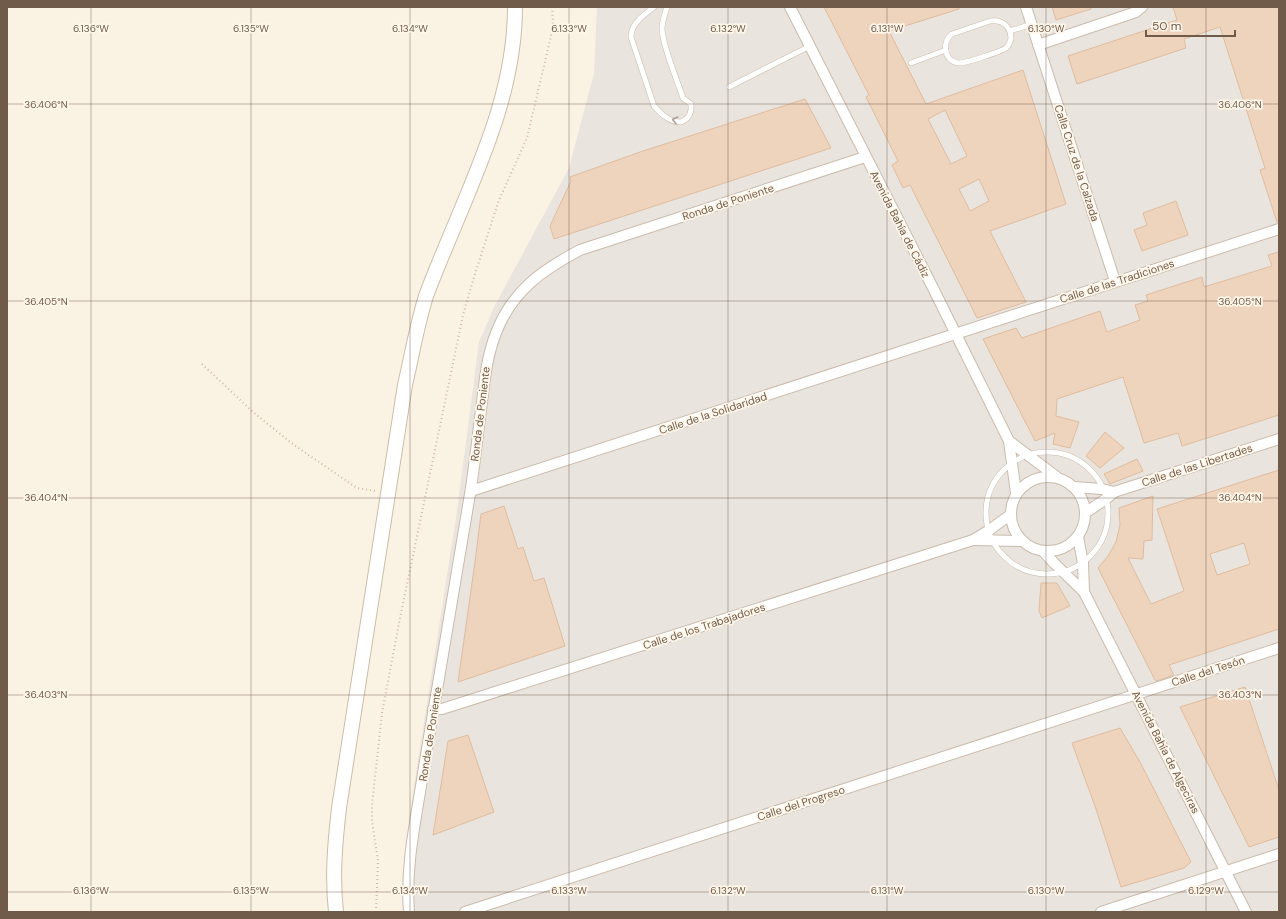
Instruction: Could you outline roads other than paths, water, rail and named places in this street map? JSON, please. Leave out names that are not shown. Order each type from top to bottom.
[{"type":"main road","points":[[336,912],[334,891],[335,839],[406,385],[418,326],[427,295],[483,157],[501,105],[513,49],[515,7]]},
{"type":"street","name":"Avenida Bahía de Cádiz","points":[[790,7],[1009,441],[1016,494]]},
{"type":"street","name":"Calle Cruz de la Calzada","points":[[1026,7],[1115,281]]},
{"type":"street","points":[[1038,45],[1136,12],[1142,7]]},
{"type":"street","name":"Ronda de Poniente","points":[[409,912],[408,895],[411,857],[434,709],[471,492],[486,361],[497,331],[513,302],[534,278],[559,261],[580,250],[865,157]]},
{"type":"street","name":"Calle de las Tradiciones","points":[[955,334],[1279,229]]},
{"type":"street","name":"Calle de la Solidaridad","points":[[471,492],[955,334]]},
{"type":"street","name":"Calle de las Libertades","points":[[1085,513],[1114,492],[1279,439]]},
{"type":"street","name":"Avenida Bahía de Cádiz","points":[[1009,441],[1057,477]]},
{"type":"street","points":[[1047,476],[1057,477],[1074,487],[1081,497],[1085,513],[1083,528],[1078,537],[1067,546],[1056,550],[1043,551],[1032,548],[1022,541],[1015,532],[1010,514],[1011,503],[1023,485],[1034,479],[1047,476]]},
{"type":"street","points":[[1074,487],[1102,489],[1114,492]]},
{"type":"street","points":[[990,535],[1010,514]]},
{"type":"street","name":"Calle de los Trabajadores","points":[[434,709],[442,709],[990,535],[1022,541]]},
{"type":"street","name":"Avenida Bahía de Algeciras","points":[[1078,537],[1083,563],[1084,592]]},
{"type":"street","name":"Avenida Bahía de Algeciras","points":[[1043,551],[1084,592],[1137,694],[1246,912]]},
{"type":"street","name":"Calle del Tesón","points":[[1137,694],[1279,648]]},
{"type":"street","name":"Calle del Progreso","points":[[465,912],[1137,694]]},
{"type":"street","points":[[1101,912],[1279,854]]},
{"type":"lane","points":[[654,7],[635,22],[631,32],[631,37],[654,106],[661,114],[670,120],[681,122],[687,119],[691,112],[691,104],[683,98],[663,39],[662,27],[667,7]]},
{"type":"lane","points":[[996,20],[1006,24],[1010,31],[1011,39],[1005,49],[964,63],[953,61],[949,58],[946,50],[946,42],[948,37],[952,34],[990,21],[996,20]]},
{"type":"lane","points":[[1010,31],[1032,24]]},
{"type":"lane","points":[[729,87],[810,46]]},
{"type":"lane","points":[[912,63],[946,50]]},
{"type":"lane","points":[[1052,453],[1069,457],[1081,463],[1092,472],[1106,499],[1108,518],[1104,535],[1095,550],[1083,563],[1063,572],[1044,574],[1022,569],[1002,555],[990,535],[986,513],[988,495],[996,479],[1011,464],[1027,456],[1052,453]]}]
